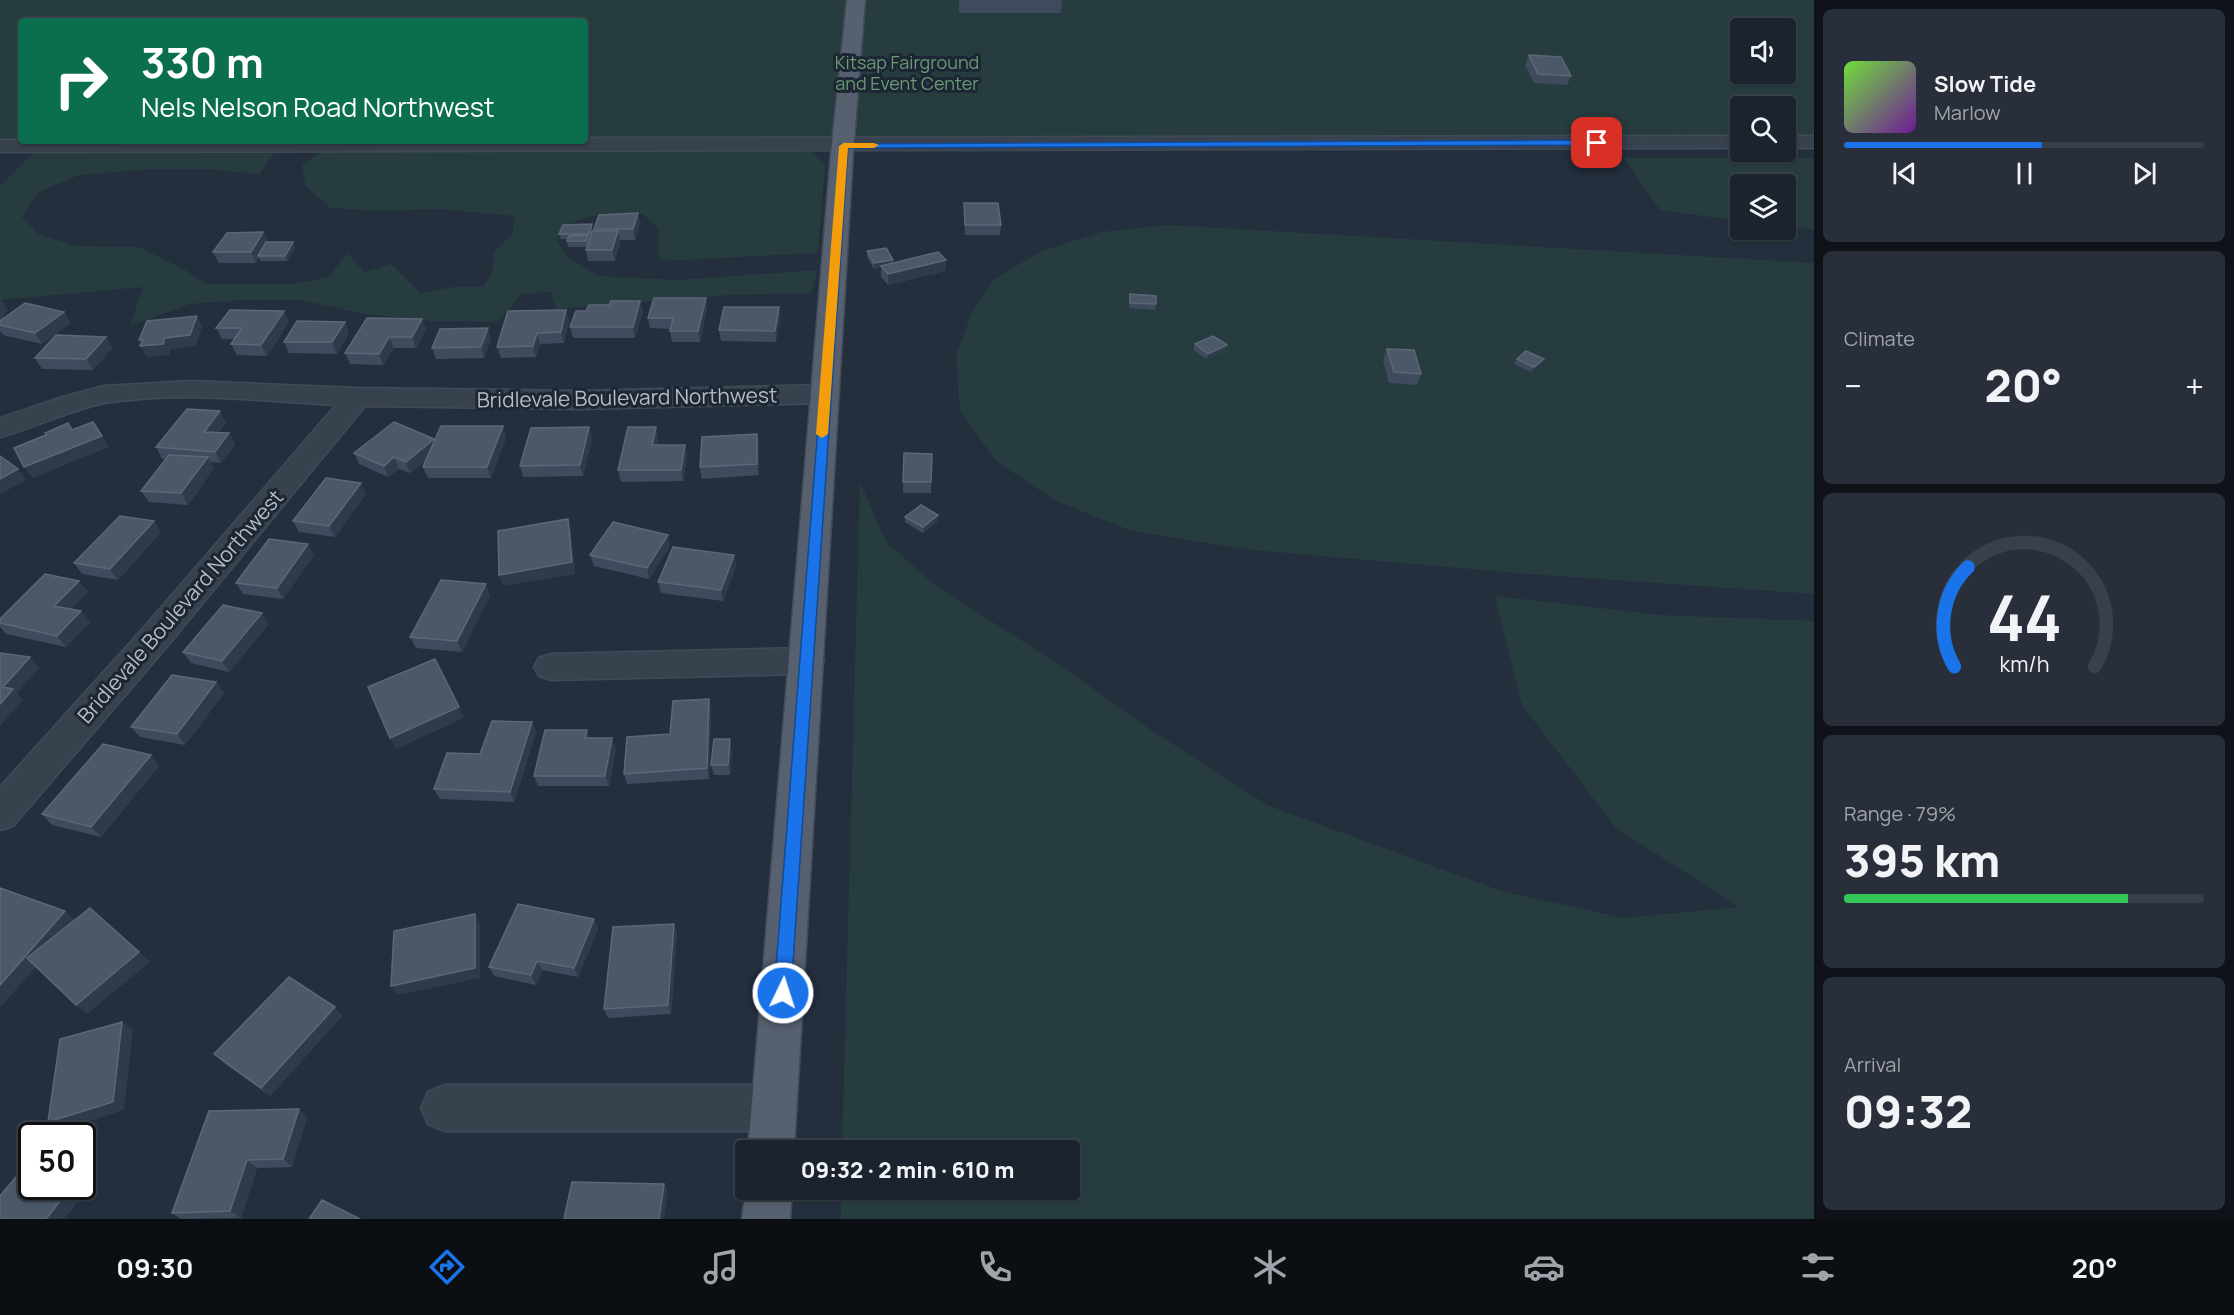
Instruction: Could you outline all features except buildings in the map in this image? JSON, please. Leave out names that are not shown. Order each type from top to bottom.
[{"type":"main road","points":[[772,1129],[843,146],[856,0]]},
{"type":"main road","points":[[766,1219],[767,1200]]},
{"type":"street","points":[[0,146],[843,146],[1730,142]]},
{"type":"street","points":[[1796,142],[1814,142]]},
{"type":"street","name":"Bridlevale Boulevard Northwest","points":[[0,428],[73,403],[104,395],[140,391],[191,389],[357,397],[580,400],[825,394]]},
{"type":"street","name":"Bridlevale Boulevard Northwest","points":[[0,814],[158,634],[357,397]]},
{"type":"street","points":[[551,667],[807,661]]},
{"type":"street","points":[[444,1108],[772,1129]]},
{"type":"green space","name":"Kitsap Fairground and Event Center","points":[[0,0],[1814,0],[1814,142],[1796,142],[1796,96],[1730,96],[1730,142],[0,146]]},
{"type":"green space","points":[[34,152],[275,152],[259,174],[206,169],[154,169],[79,175],[37,193],[22,217],[38,234],[77,246],[139,247],[187,271],[206,284],[295,284],[329,277],[347,253],[364,272],[391,264],[420,293],[454,287],[483,287],[492,275],[494,251],[513,233],[514,216],[440,209],[380,211],[330,208],[306,186],[302,165],[320,152],[812,152],[825,165],[818,253],[662,261],[657,252],[659,229],[643,214],[600,215],[580,220],[561,230],[558,242],[568,257],[598,276],[678,280],[817,270],[812,293],[729,295],[556,309],[551,292],[522,294],[497,322],[430,321],[358,313],[302,300],[242,300],[190,304],[130,326],[143,287],[0,300],[0,186]]},
{"type":"green space","points":[[1624,158],[1730,158],[1730,162],[1796,162],[1796,158],[1814,158],[1814,230],[1796,228],[1796,174],[1730,174],[1730,220],[1660,210]]},
{"type":"green space","points":[[1168,225],[1814,263],[1814,594],[1528,574],[1252,550],[1132,531],[1056,501],[996,461],[960,411],[956,356],[972,312],[993,280],[1041,251],[1102,232]]},
{"type":"green space","points":[[860,482],[886,542],[935,585],[1061,666],[1154,732],[1269,806],[1501,891],[1624,918],[1739,907],[1616,828],[1522,705],[1495,596],[1659,615],[1814,621],[1814,1219],[841,1219],[841,1200],[1080,1200],[1080,1140],[842,1140]]},
{"type":"slow traffic","points":[[822,434],[843,146],[874,145]]},
{"type":"route","points":[[783,993],[843,146],[1597,143]]}]
